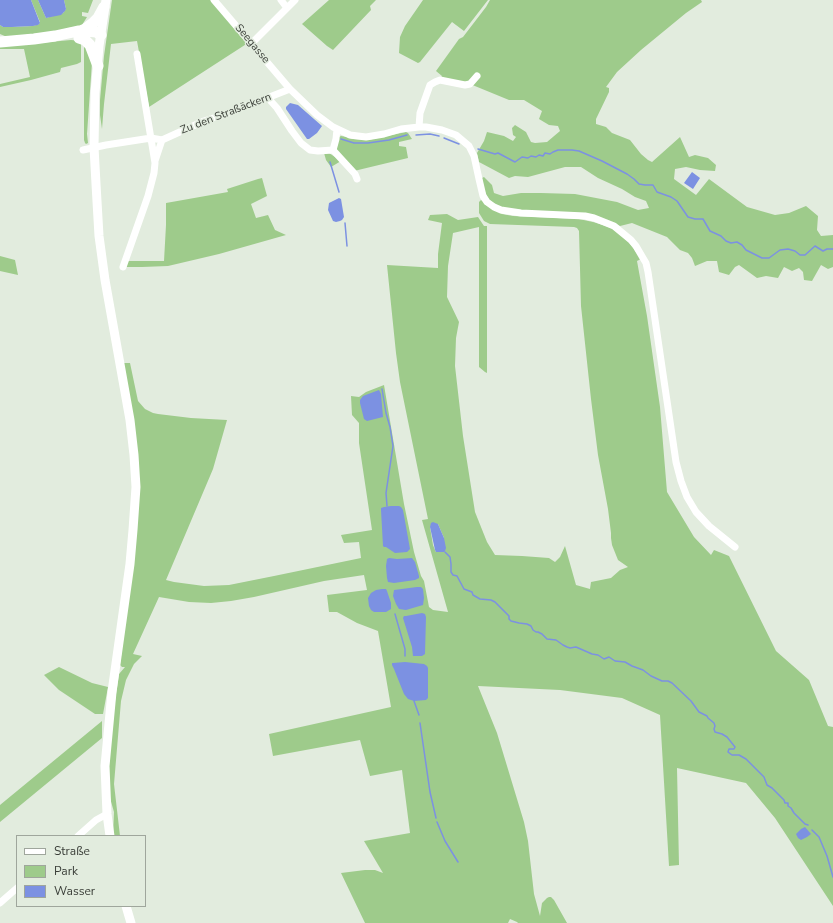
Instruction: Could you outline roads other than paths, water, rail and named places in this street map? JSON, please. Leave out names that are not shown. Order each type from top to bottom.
[{"type":"highway","points":[[78,35],[98,18],[105,4]]},
{"type":"highway","points":[[0,42],[78,35],[92,31],[101,35]]},
{"type":"highway","points":[[78,35],[90,45],[98,66]]},
{"type":"highway","points":[[0,36],[15,41]]},
{"type":"main road","points":[[105,4],[95,107],[94,147],[97,206],[109,306],[130,420],[136,487],[130,564],[112,692],[105,766],[107,814],[110,835]]},
{"type":"main road","points":[[126,907],[131,923]]},
{"type":"street","name":"Seegasse","points":[[214,0],[290,89],[317,115],[337,129],[350,135],[366,137],[401,129],[426,127],[442,130],[456,135],[470,146],[474,156],[481,190],[487,202],[501,210],[509,212],[585,216],[594,218],[614,226],[631,240],[646,263],[648,272],[676,462],[681,481],[687,497],[696,512],[709,526],[735,546]]},
{"type":"street","points":[[281,0],[287,8]]},
{"type":"street","points":[[251,44],[295,0]]},
{"type":"street","points":[[137,54],[155,163]]},
{"type":"street","points":[[419,128],[420,113],[430,85],[440,80],[465,85],[470,84],[477,76]]},
{"type":"street","name":"Zu den Straßäckern","points":[[162,140],[204,121],[290,89]]},
{"type":"street","points":[[268,98],[306,148],[314,151],[333,150]]},
{"type":"street","points":[[333,150],[337,129]]},
{"type":"street","points":[[83,150],[151,138],[162,140],[155,163],[148,196],[123,267]]},
{"type":"street","points":[[333,150],[355,174],[357,179]]},
{"type":"street","points":[[79,835],[96,820],[107,814]]},
{"type":"street","points":[[0,903],[16,889]]},
{"type":"water","points":[[0,0],[31,0],[40,23],[33,26],[3,27],[0,25]]},
{"type":"water","points":[[38,0],[64,0],[66,9],[61,15],[46,18]]},
{"type":"water","points":[[290,103],[298,105],[322,126],[317,133],[309,139],[307,139],[286,109]]},
{"type":"water","points":[[692,172],[700,178],[693,189],[684,183]]},
{"type":"water","points":[[339,198],[341,199],[344,217],[342,220],[336,222],[333,221],[328,210],[329,203]]},
{"type":"water","points":[[379,390],[381,394],[383,417],[367,421],[364,419],[360,400],[363,396]]},
{"type":"water","points":[[399,506],[403,510],[410,549],[407,552],[395,553],[383,546],[381,508]]},
{"type":"water","points":[[433,522],[438,524],[444,538],[446,548],[444,552],[436,552],[435,550],[430,527],[431,523]]},
{"type":"water","points":[[412,558],[415,562],[419,578],[394,583],[388,582],[386,566],[387,559]]},
{"type":"water","points":[[421,587],[423,589],[423,605],[406,610],[399,609],[393,596],[394,590]]},
{"type":"water","points":[[386,589],[387,591],[391,603],[391,609],[386,612],[374,612],[369,606],[368,598],[371,593]]},
{"type":"water","points":[[422,613],[425,614],[426,617],[425,654],[422,656],[413,656],[412,647],[403,618],[404,616]]},
{"type":"water","points":[[405,662],[424,664],[427,666],[428,698],[426,700],[414,701],[408,699],[404,694],[392,663]]},
{"type":"water","points":[[805,827],[811,834],[801,840],[796,834]]},
{"type":"waterway","points":[[416,135],[430,134],[439,136]]},
{"type":"waterway","points":[[341,139],[354,143],[368,143],[389,140],[407,135]]},
{"type":"waterway","points":[[444,138],[459,144]]},
{"type":"waterway","points":[[478,149],[495,154],[498,153],[515,162],[522,157],[528,158],[531,156],[543,156],[545,153],[550,154],[558,150],[579,151],[627,174],[639,184],[653,185],[657,192],[677,201],[688,217],[703,219],[710,231],[721,236],[726,241],[731,243],[737,242],[746,250],[762,258],[769,258],[780,250],[788,249],[795,251],[800,255],[805,255],[815,246],[823,251],[833,249]]},
{"type":"waterway","points":[[330,162],[339,192]]},
{"type":"waterway","points":[[345,223],[347,246]]},
{"type":"waterway","points":[[382,389],[393,446],[386,493],[387,506]]},
{"type":"waterway","points":[[445,552],[450,557],[451,572],[453,575],[457,576],[464,589],[472,592],[473,595],[480,599],[495,602],[509,616],[511,621],[527,624],[547,639],[556,640],[567,647],[576,647],[598,655],[604,659],[609,657],[615,661],[625,662],[662,681],[672,683],[691,701],[699,712],[707,716],[714,723],[715,732],[727,737],[735,747],[734,749],[729,749],[728,752],[732,755],[739,755],[746,759],[764,777],[767,785],[772,788],[784,800],[785,803],[788,803],[788,806],[794,813],[808,825]]},
{"type":"waterway","points":[[395,614],[405,649],[405,656]]},
{"type":"waterway","points":[[414,701],[419,715]]},
{"type":"waterway","points":[[420,723],[430,792],[436,818]]},
{"type":"waterway","points":[[437,822],[445,841],[458,862]]},
{"type":"waterway","points":[[812,830],[819,837],[827,856],[833,877]]}]
